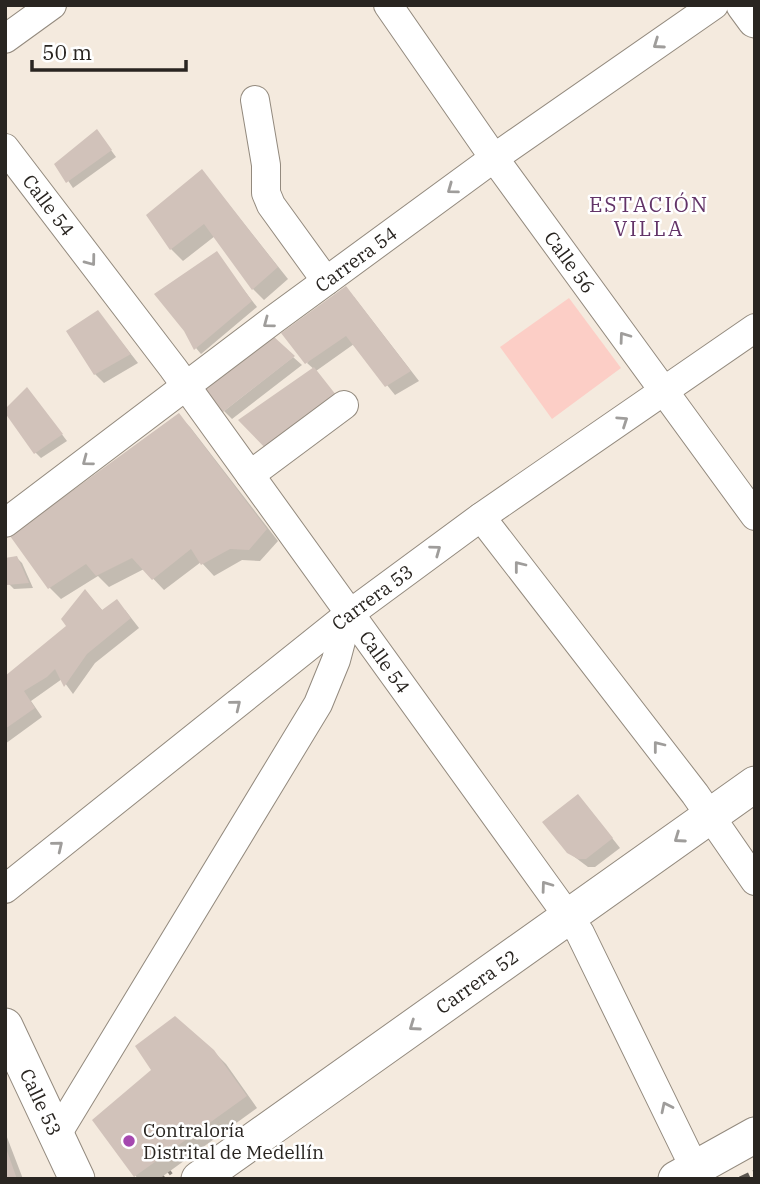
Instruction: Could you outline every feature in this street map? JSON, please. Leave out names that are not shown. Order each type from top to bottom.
[{"type":"main road","points":[[744,5],[755,20]]},
{"type":"main road","name":"Carrera 52","points":[[199,1179],[755,784]]},
{"type":"main road","name":"Calle 53","points":[[5,1026],[77,1179]]},
{"type":"main road","points":[[685,1174],[755,1135]]},
{"type":"street","points":[[5,39],[52,5]]},
{"type":"street","name":"Calle 56","points":[[388,5],[494,158],[755,516]]},
{"type":"street","name":"Carrera 54","points":[[5,523],[185,386],[494,158],[714,5]]},
{"type":"street","points":[[255,100],[266,164],[266,193],[271,205],[326,281]]},
{"type":"street","name":"Calle 54","points":[[5,148],[185,386],[580,933],[595,961],[685,1174]]},
{"type":"street","name":"Carrera 53","points":[[5,889],[348,615],[481,517],[755,328]]},
{"type":"street","points":[[250,475],[344,405]]},
{"type":"street","points":[[481,517],[710,816],[755,881]]},
{"type":"street","points":[[56,1136],[318,704],[336,660],[348,615]]},
{"type":"shaded area","points":[[569,298],[621,368],[552,419],[500,347]]},
{"type":"building","points":[[97,129],[112,150],[66,183],[54,164]]},
{"type":"building","points":[[202,169],[278,267],[252,290],[204,224],[170,250],[146,215]]},
{"type":"building","points":[[217,251],[252,301],[194,350],[184,331],[154,294]]},
{"type":"building","points":[[346,286],[411,371],[385,387],[346,336],[305,364],[281,333]]},
{"type":"building","points":[[98,310],[131,354],[94,375],[66,331]]},
{"type":"building","points":[[273,336],[295,356],[223,412],[203,388]]},
{"type":"building","points":[[314,367],[340,400],[272,455],[238,420]]},
{"type":"building","points":[[27,387],[63,434],[34,454],[5,413],[5,409]]},
{"type":"building","points":[[179,413],[267,529],[249,550],[230,549],[201,565],[191,549],[152,580],[132,558],[96,576],[86,564],[48,589],[10,536]]},
{"type":"building","points":[[17,556],[29,583],[7,585],[5,558]]},
{"type":"building","points":[[85,589],[102,610],[117,599],[131,618],[87,654],[64,687],[55,669],[24,691],[35,708],[5,729],[5,676],[66,626],[61,619]]},
{"type":"building","points":[[578,794],[613,838],[586,859],[578,859],[567,853],[542,822]]},
{"type":"building","points":[[175,1016],[214,1050],[247,1096],[134,1177],[92,1120],[151,1070],[135,1046]]},
{"type":"building","points":[[6,1148],[17,1179],[5,1179]]},
{"type":"railway","points":[[740,1179],[755,1172]]},
{"type":"place","name":"Contraloría Distrital de Medellín","points":[[129,1141]]},
{"type":"district","name":"ESTACIÓN VILLA","points":[[649,216]]}]
